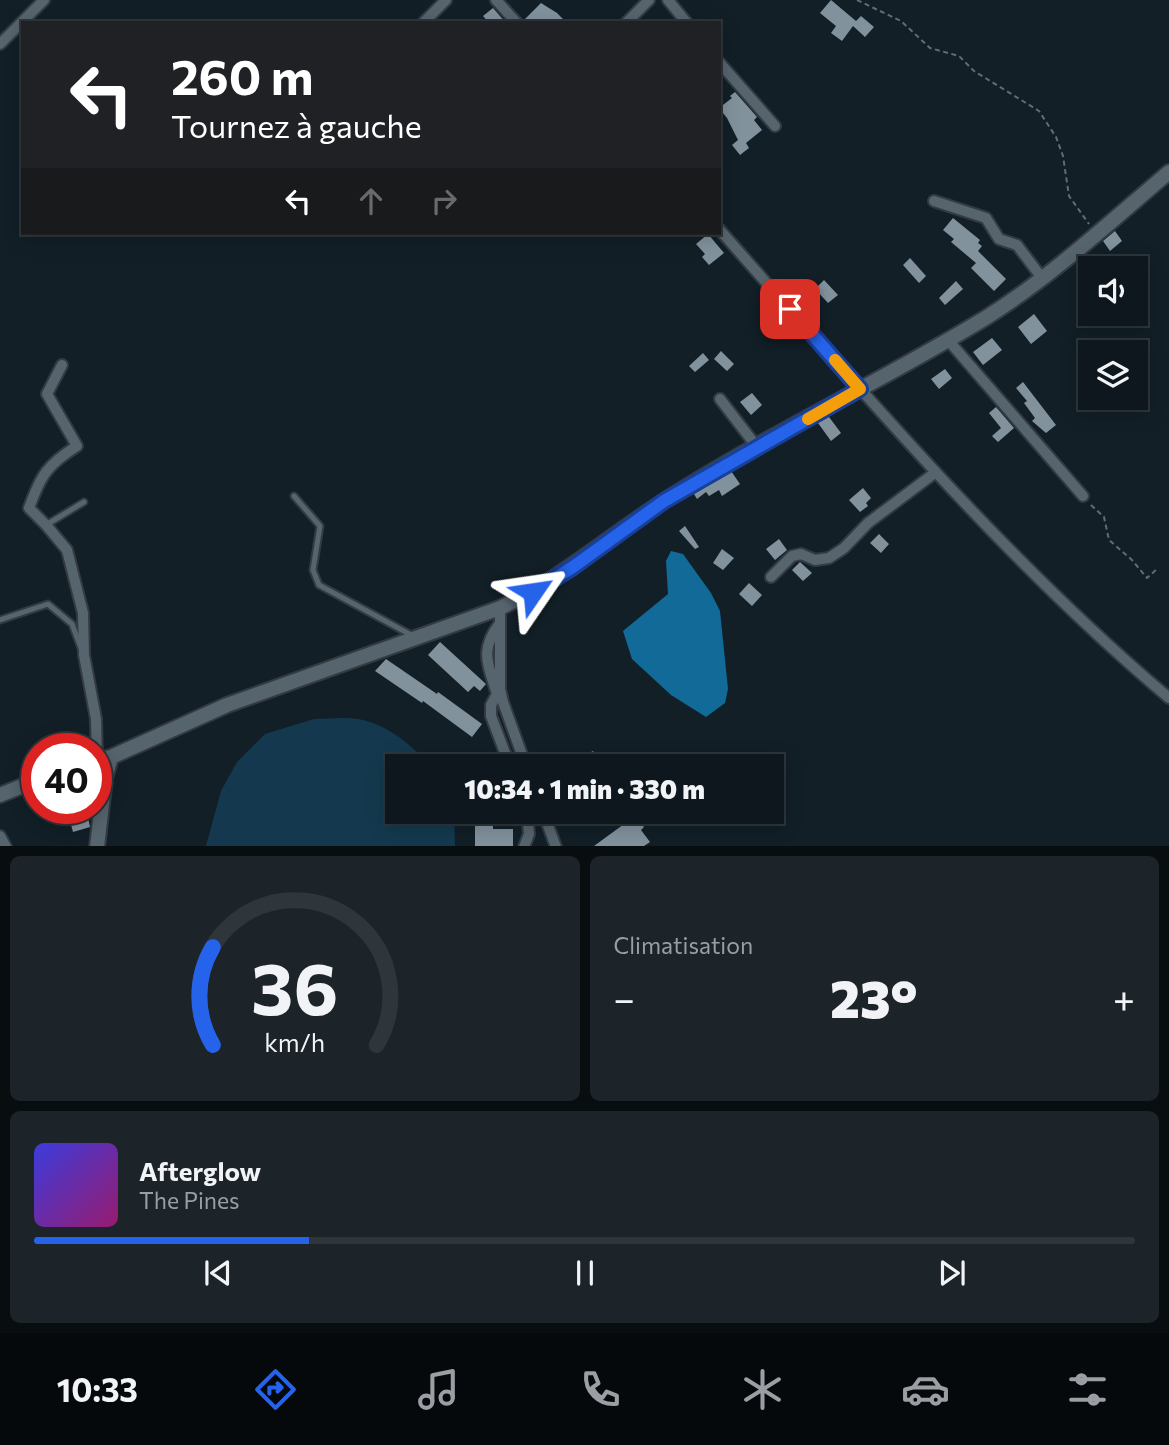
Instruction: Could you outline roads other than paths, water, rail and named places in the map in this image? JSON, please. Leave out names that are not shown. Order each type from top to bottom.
[{"type":"street","points":[[23,21],[44,0]]},
{"type":"street","points":[[425,21],[446,0]]},
{"type":"street","points":[[496,0],[515,21]]},
{"type":"street","points":[[628,21],[649,0]]},
{"type":"street","points":[[668,0],[685,21]]},
{"type":"street","points":[[0,44],[21,23]]},
{"type":"street","points":[[721,64],[775,126]]},
{"type":"street","points":[[112,754],[227,705],[500,608],[533,592],[573,567],[664,501],[989,316],[1042,278],[1169,172]]},
{"type":"street","points":[[934,201],[986,218],[999,239],[1017,245],[1042,278]]},
{"type":"street","points":[[721,231],[860,389],[1046,588],[1169,698]]},
{"type":"street","points":[[948,340],[1083,496]]},
{"type":"street","points":[[62,365],[47,394],[77,446],[58,458],[41,477],[29,508],[67,550],[83,613],[83,655],[98,733]]},
{"type":"street","points":[[720,399],[757,447]]},
{"type":"street","points":[[771,577],[792,556],[801,554],[816,560],[829,558],[844,548],[867,523],[936,472]]},
{"type":"street","points":[[500,608],[500,695],[522,754]]},
{"type":"street","points":[[500,695],[491,705],[491,716],[505,754]]},
{"type":"street","points":[[0,795],[21,786]]},
{"type":"street","points":[[97,846],[100,824]]},
{"type":"street","points":[[524,846],[529,834],[528,824]]},
{"type":"street","points":[[547,824],[556,846]]},
{"type":"street","points":[[0,836],[6,846]]},
{"type":"lane","points":[[295,496],[320,526],[313,570],[319,585],[416,638]]},
{"type":"lane","points":[[46,525],[84,502]]},
{"type":"lane","points":[[0,620],[48,604],[72,624],[83,655]]},
{"type":"water","points":[[671,551],[683,554],[711,593],[720,611],[728,689],[725,703],[706,717],[671,695],[632,659],[623,631],[668,594],[666,561]]}]
